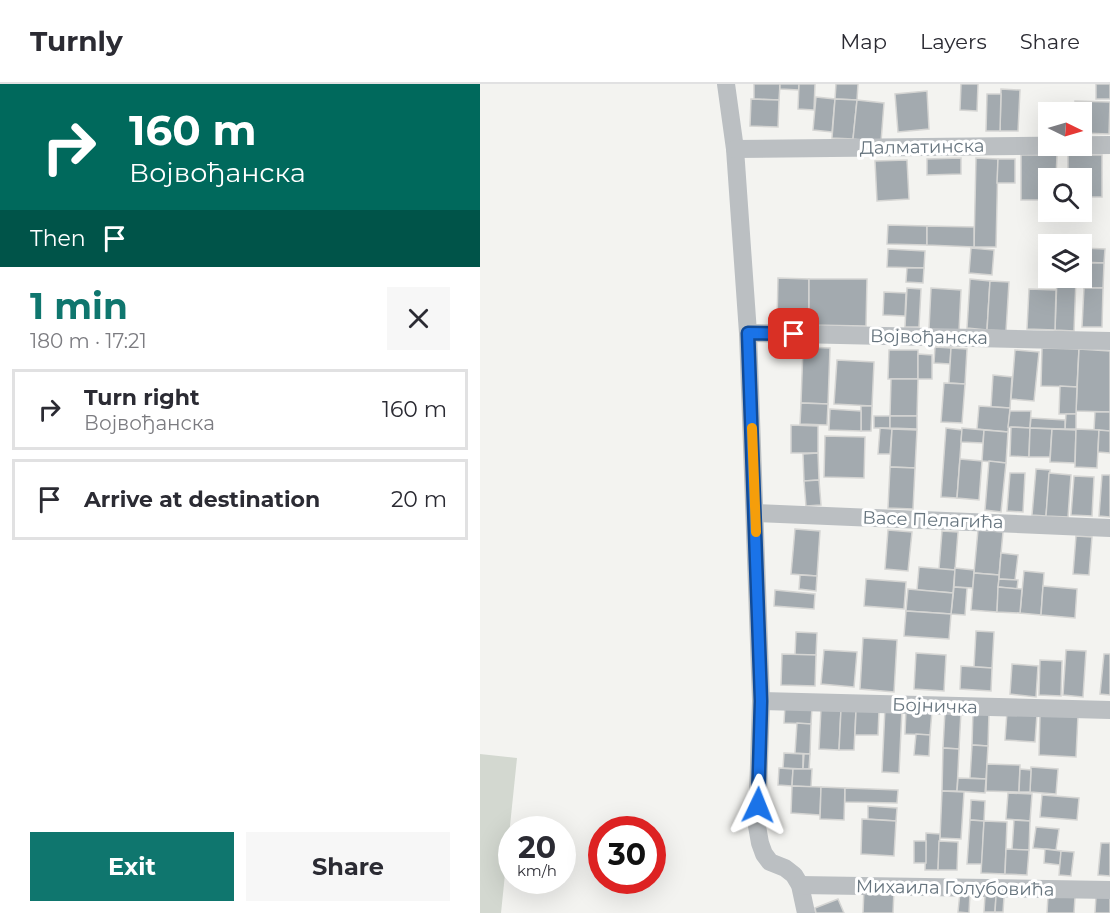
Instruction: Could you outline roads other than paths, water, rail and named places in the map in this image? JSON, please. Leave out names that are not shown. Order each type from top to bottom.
[{"type":"street","points":[[726,84],[735,149],[748,333],[761,701],[757,826],[764,854],[770,862],[785,868],[800,885],[806,913]]},
{"type":"street","name":"Далматинска","points":[[735,149],[1110,145]]},
{"type":"street","name":"Војвођанска","points":[[748,333],[1110,342]]},
{"type":"street","name":"Васе Пелагића","points":[[755,513],[1110,528]]},
{"type":"street","name":"Бојничка","points":[[761,701],[1110,710]]},
{"type":"street","name":"Михаила Голубовића","points":[[800,885],[1110,891]]}]
